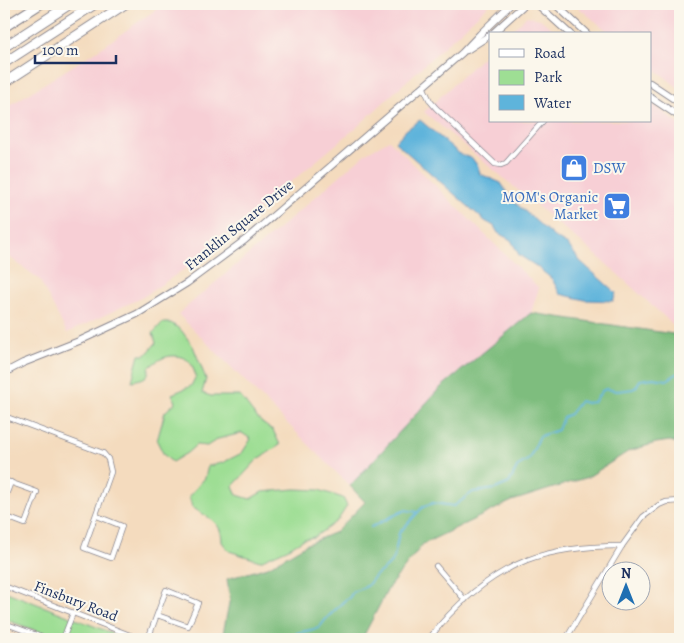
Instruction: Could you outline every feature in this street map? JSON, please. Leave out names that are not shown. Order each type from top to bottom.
[{"type":"highway","points":[[4,27],[40,4]]},
{"type":"highway","points":[[4,47],[70,4]]},
{"type":"highway","points":[[4,63],[95,4]]},
{"type":"highway","points":[[4,83],[125,4]]},
{"type":"street","name":"Franklin Square Drive","points":[[4,373],[137,314],[187,284],[245,240],[424,86],[462,53],[512,4]]},
{"type":"street","name":"Franklin Square Drive","points":[[493,32],[526,4]]},
{"type":"street","points":[[537,4],[568,32]]},
{"type":"street","points":[[555,4],[585,32]]},
{"type":"street","name":"Franklin Square Drive","points":[[462,53],[489,35]]},
{"type":"street","points":[[652,84],[680,103]]},
{"type":"street","points":[[424,86],[430,101],[436,108],[495,164],[506,163],[541,122]]},
{"type":"street","points":[[652,97],[680,117]]},
{"type":"street","points":[[4,416],[103,453],[108,459],[111,472],[97,516],[84,548],[110,558],[122,526],[97,516]]},
{"type":"street","points":[[4,480],[37,492],[25,524],[4,516]]},
{"type":"street","points":[[4,500],[11,482]]},
{"type":"street","points":[[566,639],[622,546],[648,512],[666,502],[680,501]]},
{"type":"street","points":[[429,639],[465,600],[503,573],[527,560],[602,546],[622,546]]},
{"type":"street","points":[[436,566],[465,600]]},
{"type":"street","name":"Finsbury Road","points":[[4,586],[140,639]]},
{"type":"street","points":[[148,639],[166,590],[198,603],[188,626],[157,615]]},
{"type":"street","points":[[63,639],[73,613]]},
{"type":"street","points":[[4,623],[48,639]]},
{"type":"shaded area","points":[[164,4],[490,4],[358,126],[198,260],[143,297],[67,333],[39,279],[4,253],[4,109],[98,50]]},
{"type":"shaded area","points":[[574,4],[680,4],[680,89],[652,67],[652,32],[609,32]]},
{"type":"shaded area","points":[[527,16],[540,19],[556,32],[510,32]]},
{"type":"shaded area","points":[[489,51],[489,122],[652,122],[652,104],[680,125],[680,331],[602,260],[424,112]]},
{"type":"shaded area","points":[[389,140],[539,288],[531,313],[440,388],[350,486],[178,314],[366,153]]},
{"type":"green space","points":[[531,313],[680,335],[680,444],[670,441],[629,451],[588,477],[512,501],[423,544],[389,587],[362,639],[222,639],[230,598],[227,579],[268,567],[307,544],[336,532],[365,502],[350,486],[440,388]]},
{"type":"green space","points":[[162,323],[171,323],[181,330],[193,346],[206,379],[202,393],[211,396],[240,396],[259,420],[273,430],[280,445],[257,460],[233,486],[237,495],[250,499],[262,492],[295,489],[319,490],[343,498],[347,506],[338,520],[314,537],[304,539],[260,561],[229,551],[222,542],[216,524],[213,520],[192,507],[189,496],[205,478],[208,466],[222,463],[242,453],[251,439],[242,433],[218,439],[207,446],[196,445],[172,462],[164,455],[157,441],[165,412],[176,402],[172,394],[191,386],[196,376],[189,361],[173,356],[162,358],[149,368],[146,376],[132,381],[139,355],[146,355],[156,343],[153,333]]},
{"type":"green space","points":[[4,591],[127,639],[59,639],[4,619]]},
{"type":"water","points":[[420,120],[461,155],[471,157],[478,166],[480,174],[501,183],[511,199],[554,237],[568,245],[580,261],[616,293],[613,301],[585,300],[560,294],[552,279],[519,255],[511,240],[498,233],[494,226],[485,221],[395,142],[406,130]]},
{"type":"waterway","points":[[296,639],[297,633],[319,628],[353,592],[367,586],[375,576],[388,566],[394,558],[399,533],[423,507],[433,503],[454,506],[473,492],[495,489],[509,483],[518,466],[529,459],[540,436],[558,430],[563,417],[570,414],[580,401],[586,403],[594,402],[602,391],[606,389],[617,391],[633,389],[640,380],[653,378],[667,380],[680,372]]},
{"type":"waterway","points":[[371,527],[405,510],[417,512]]},
{"type":"place","name":"DSW","points":[[574,168]]},
{"type":"place","name":"MOM's Organic Market","points":[[617,206]]}]
